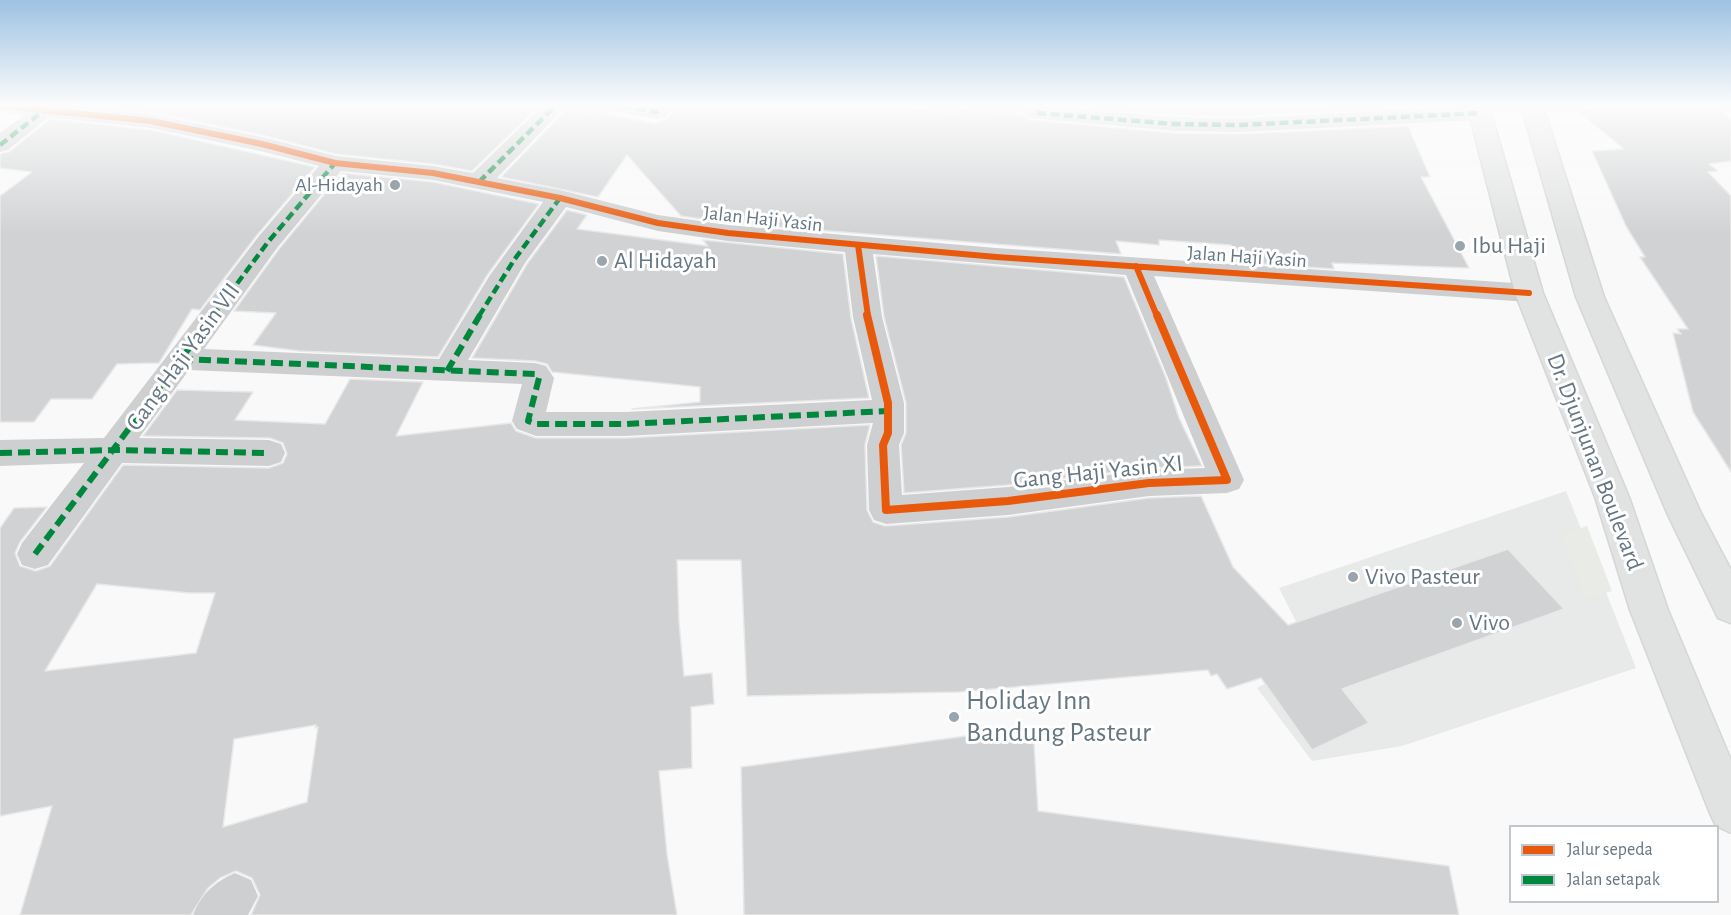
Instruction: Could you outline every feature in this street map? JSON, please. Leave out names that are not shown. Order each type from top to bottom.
[{"type":"highway","name":"Dr. Djunjunan Boulevard","points":[[1490,149],[1529,293],[1612,497],[1649,610],[1731,811]]},
{"type":"highway","points":[[1545,149],[1590,297],[1684,513],[1731,607]]},
{"type":"street","name":"Jalan Haji Yasin","points":[[280,149],[335,163],[433,173],[560,198],[658,223],[728,233],[1136,266],[1529,293]]},
{"type":"street","points":[[479,182],[512,149]]},
{"type":"street","name":"Gang Haji Yasin VII","points":[[34,554],[115,450],[268,242],[335,163]]},
{"type":"street","points":[[447,371],[537,226],[560,198]]},
{"type":"street","points":[[181,359],[535,374],[538,378],[538,387],[528,421],[536,424],[625,424],[887,411],[886,387],[870,327],[858,244]]},
{"type":"street","name":"Gang Haji Yasin XI","points":[[887,411],[888,437],[883,445],[886,510],[1008,501],[1149,483],[1227,480],[1136,266]]},
{"type":"street","points":[[0,453],[115,450],[269,453]]},
{"type":"shaded area","name":"Vivo","points":[[1566,491],[1636,668],[1402,746],[1312,761],[1257,688],[1314,657],[1279,588]]},
{"type":"shaded area","points":[[1587,526],[1612,591],[1585,599],[1561,535]]},
{"type":"building","points":[[13,149],[234,149],[315,167],[257,235],[200,310],[192,309],[159,363],[117,364],[92,399],[51,399],[34,422],[0,422],[0,196],[32,172],[0,168],[0,154]]},
{"type":"building","points":[[315,149],[495,149],[472,171],[433,164],[336,154]]},
{"type":"building","points":[[528,149],[1418,149],[1430,177],[1421,177],[1469,268],[1332,263],[1334,269],[1233,262],[1231,245],[1159,240],[1159,245],[1116,241],[1121,254],[728,223],[681,216],[627,155],[598,197],[501,177]]},
{"type":"building","points":[[1731,149],[1731,161],[1709,164],[1718,171],[1708,172],[1731,196],[1731,472],[1693,412],[1673,333],[1681,334],[1677,329],[1688,329],[1640,257],[1645,257],[1626,226],[1592,151]]},
{"type":"building","points":[[342,173],[433,182],[539,204],[488,274],[438,357],[299,351],[253,345],[276,313],[234,311],[279,249]]},
{"type":"building","points":[[567,210],[587,215],[577,229],[708,246],[703,240],[843,254],[851,318],[869,398],[632,409],[700,402],[700,387],[552,372],[547,364],[535,361],[472,358],[527,264]]},
{"type":"building","points":[[876,256],[1124,277],[1166,378],[1179,418],[1202,466],[1149,468],[1008,485],[904,493],[901,445],[906,433],[906,403],[884,317]]},
{"type":"building","points":[[350,379],[423,382],[396,436],[511,423],[516,431],[536,438],[625,438],[870,425],[865,445],[867,510],[873,522],[885,526],[1008,517],[1149,498],[1201,496],[1233,567],[1288,625],[1508,549],[1564,609],[1342,689],[1369,723],[1312,750],[1261,678],[1227,689],[1217,674],[1211,676],[1208,670],[959,692],[747,696],[741,560],[677,560],[684,676],[712,673],[714,704],[691,707],[692,768],[659,771],[667,854],[677,915],[251,915],[260,895],[252,878],[236,871],[220,878],[208,888],[191,915],[20,915],[52,806],[0,816],[0,528],[14,508],[47,507],[20,542],[15,553],[20,566],[36,571],[50,566],[123,465],[269,468],[283,463],[287,454],[283,443],[270,438],[143,436],[177,390],[253,392],[235,420],[325,424]],"holes":[[[97,584],[190,593],[215,593],[196,653],[45,671]],[[316,725],[315,728],[318,727],[307,802],[223,827],[234,739]]]},
{"type":"building","points":[[966,736],[1034,743],[1038,811],[1449,866],[1459,915],[744,915],[741,767]]},
{"type":"marked path","points":[[479,182],[512,149]]},
{"type":"marked path","points":[[35,554],[268,242],[335,163]]},
{"type":"marked path","points":[[447,371],[514,260],[560,198]]},
{"type":"marked path","points":[[181,359],[535,374],[539,378],[528,421],[536,424],[625,424],[887,411]]},
{"type":"marked path","points":[[0,453],[115,450],[269,453]]},
{"type":"cycle path","points":[[280,149],[335,163],[433,173],[560,198],[658,223],[728,233],[996,257],[1529,293]]},
{"type":"cycle path","points":[[858,245],[868,317],[888,403],[888,433],[883,445],[886,510],[1008,501],[1149,483],[1227,480],[1136,266]]},
{"type":"place","name":"Al-Hidayah","points":[[395,185]]},
{"type":"place","name":"Ibu Haji","points":[[1460,246]]},
{"type":"place","name":"Al Hidayah","points":[[602,261]]},
{"type":"place","name":"Vivo Pasteur","points":[[1353,577]]},
{"type":"place","name":"Vivo","points":[[1457,623]]},
{"type":"place","name":"Holiday Inn Bandung Pasteur","points":[[954,717]]}]
